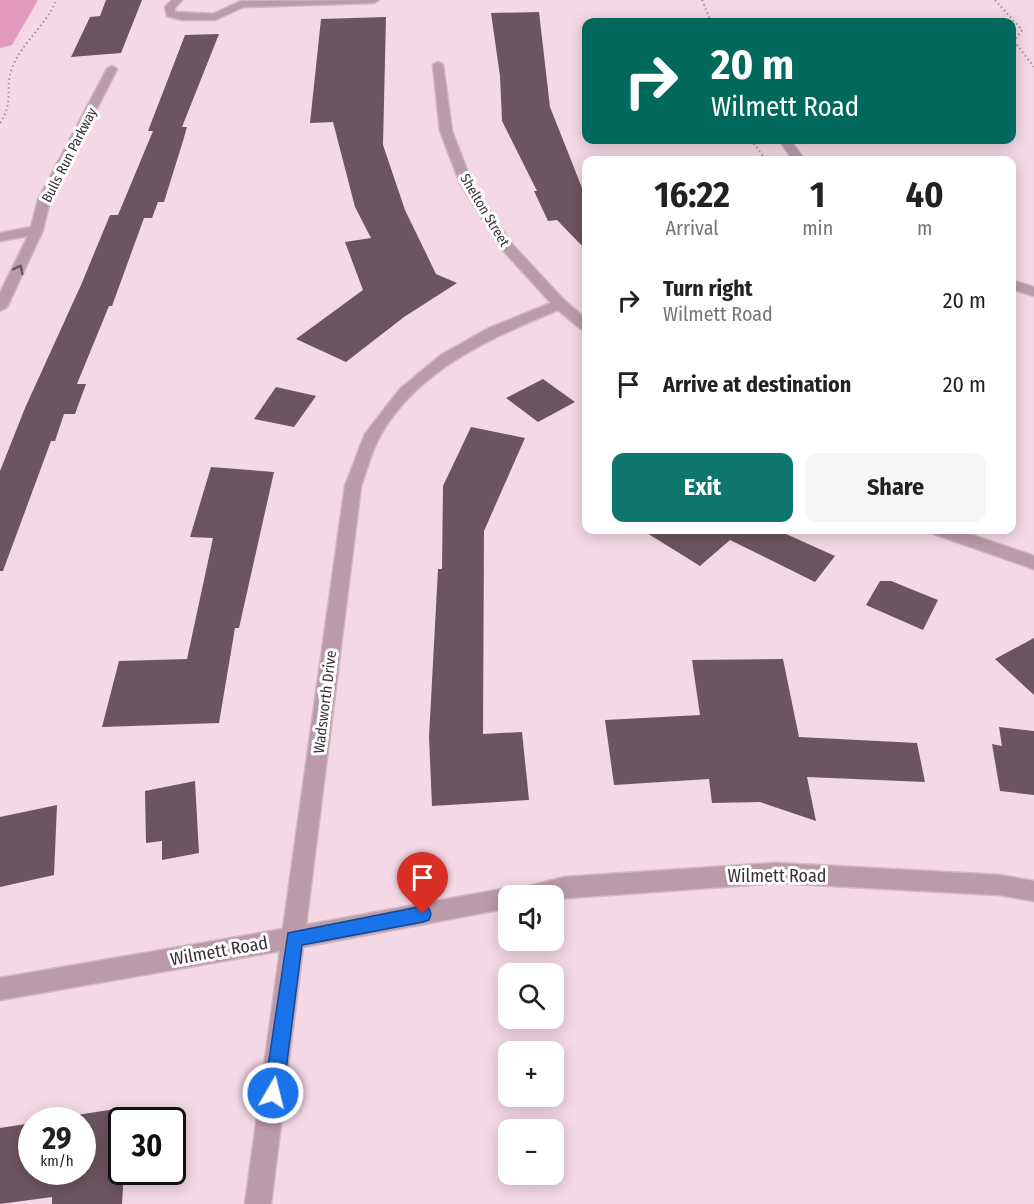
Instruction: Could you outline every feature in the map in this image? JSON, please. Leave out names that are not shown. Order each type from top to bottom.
[{"type":"street","points":[[177,0],[170,7],[170,14],[182,17],[215,16],[237,2],[374,0]]},
{"type":"street","name":"Shelton Street","points":[[438,65],[446,131],[466,183],[505,244],[560,304],[582,323]]},
{"type":"street","name":"Bulls Run Parkway","points":[[0,307],[37,230],[44,200],[112,69]]},
{"type":"street","points":[[0,237],[37,230]]},
{"type":"street","points":[[1016,286],[1034,292]]},
{"type":"street","name":"Wadsworth Drive","points":[[258,1204],[353,486],[374,434],[405,392],[446,358],[494,331],[560,304]]},
{"type":"street","points":[[951,534],[1034,563]]},
{"type":"street","name":"Wilmett Road","points":[[564,887],[777,873],[999,885],[1034,891]]},
{"type":"street","name":"Wilmett Road","points":[[0,989],[498,900]]},
{"type":"path","points":[[0,123],[12,100],[10,72],[27,42],[54,8],[56,0]]},
{"type":"path","points":[[702,0],[709,18]]},
{"type":"path","points":[[994,0],[1011,18]]},
{"type":"path","points":[[1016,24],[1022,30],[1016,38]]},
{"type":"path","points":[[1016,44],[1034,67]]},
{"type":"shaded area","points":[[0,0],[38,0],[12,45],[0,48]]},
{"type":"building","points":[[106,0],[142,0],[121,53],[71,57],[90,17],[100,16]]},
{"type":"building","points":[[539,12],[550,107],[582,188],[582,246],[557,220],[548,221],[534,191],[537,191],[502,121],[500,76],[491,13]]},
{"type":"building","points":[[386,17],[383,145],[405,210],[436,274],[457,283],[404,317],[346,362],[296,339],[363,290],[345,242],[371,238],[355,207],[333,122],[310,123],[321,19]]},
{"type":"building","points":[[219,34],[182,127],[187,127],[164,202],[158,202],[152,218],[144,218],[112,306],[109,306],[77,384],[86,384],[75,414],[64,414],[55,441],[51,441],[3,571],[0,571],[0,471],[25,408],[110,215],[118,215],[153,131],[148,131],[185,35]]},
{"type":"building","points":[[543,379],[575,402],[538,422],[506,398]]},
{"type":"building","points":[[276,387],[316,396],[294,427],[254,419]]},
{"type":"building","points":[[471,427],[525,438],[484,531],[483,734],[522,732],[529,800],[432,806],[429,737],[438,569],[442,569],[443,486]]},
{"type":"building","points":[[211,467],[274,472],[239,628],[235,628],[219,723],[102,727],[119,661],[187,659],[213,538],[190,537]]},
{"type":"building","points":[[648,534],[786,534],[835,556],[815,582],[730,540],[700,566]]},
{"type":"building","points":[[880,581],[891,581],[938,600],[923,630],[866,605]]},
{"type":"building","points":[[1034,638],[1034,695],[995,659]]},
{"type":"building","points":[[783,659],[799,737],[917,743],[925,782],[807,777],[816,821],[760,802],[712,803],[709,779],[614,785],[605,720],[700,715],[692,660]]},
{"type":"building","points":[[999,727],[1034,731],[1034,795],[1000,791],[992,744],[1002,746]]},
{"type":"building","points":[[195,781],[199,853],[162,860],[162,841],[146,843],[145,791]]},
{"type":"building","points":[[57,805],[54,875],[0,887],[0,817]]},
{"type":"building","points":[[108,1110],[108,1185],[123,1185],[122,1204],[52,1204],[52,1197],[0,1204],[0,1128],[18,1125],[18,1185],[96,1185],[96,1112]]},
{"type":"route","points":[[273,1093],[294,938],[423,914]]}]
